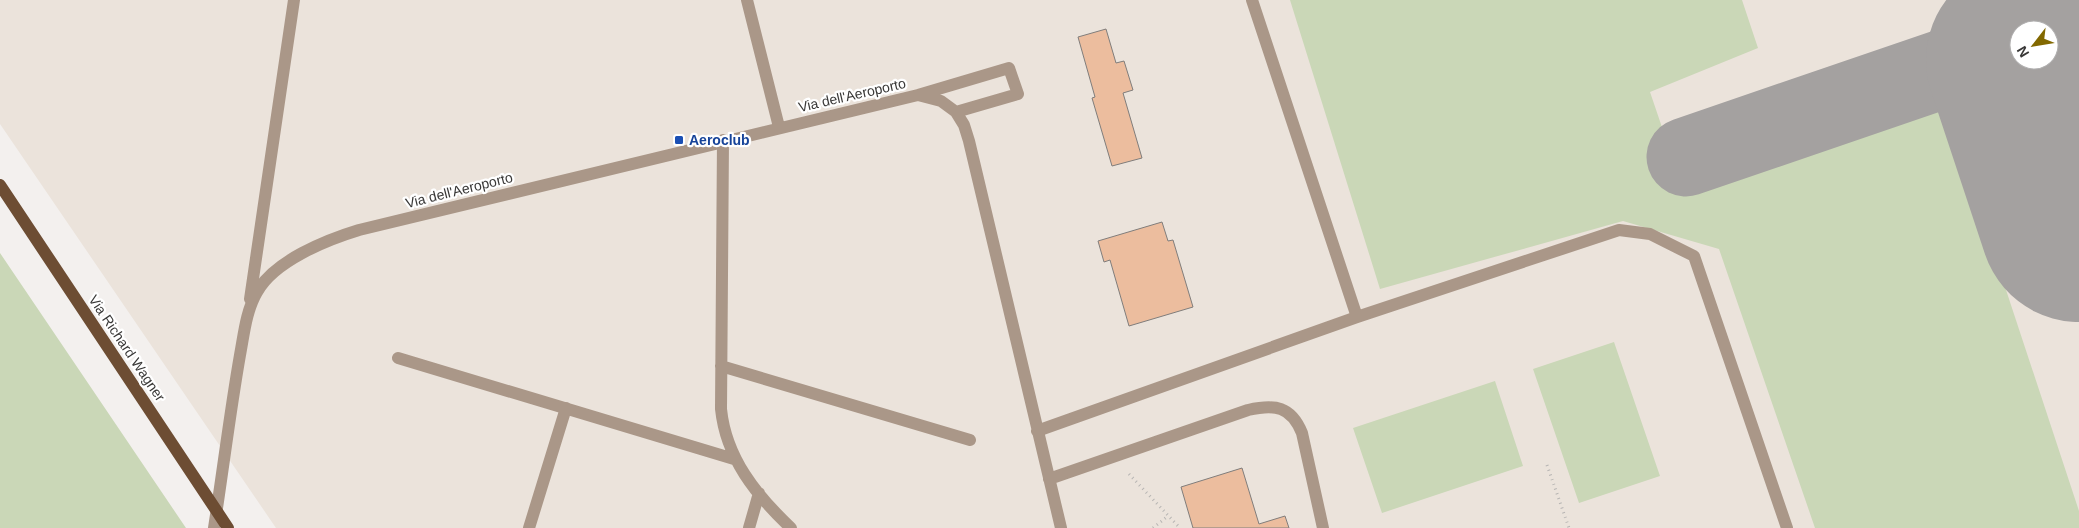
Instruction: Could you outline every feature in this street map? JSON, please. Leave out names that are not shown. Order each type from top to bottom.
[{"type":"main road","name":"Via Richard Wagner","points":[[0,185],[228,528]]},
{"type":"street","points":[[249,311],[294,0]]},
{"type":"street","points":[[747,0],[778,128]]},
{"type":"street","points":[[1252,0],[1357,317]]},
{"type":"street","name":"Via dell'Aeroporto","points":[[214,528],[238,368],[249,311],[257,291],[272,274],[299,255],[328,239],[359,230],[723,140],[918,95],[1009,68],[1018,94],[956,112],[941,101],[918,95]]},
{"type":"street","points":[[956,112],[964,125],[969,141],[1061,528]]},
{"type":"street","points":[[723,140],[721,366],[723,428],[734,459],[759,493],[791,528]]},
{"type":"street","points":[[1037,431],[1357,317],[1619,230],[1650,234],[1694,256],[1788,528]]},
{"type":"street","points":[[398,358],[734,459]]},
{"type":"street","points":[[721,366],[970,440]]},
{"type":"street","points":[[1049,479],[1248,410],[1265,406],[1279,408],[1290,414],[1297,422],[1302,433],[1323,528]]},
{"type":"street","points":[[529,528],[566,408]]},
{"type":"street","points":[[749,528],[759,493]]},
{"type":"path","points":[[1118,455],[1119,464],[1180,528]]},
{"type":"path","points":[[1548,464],[1569,528]]},
{"type":"path","points":[[1153,528],[1168,516]]},
{"type":"shaded area","points":[[0,0],[2079,0],[2079,528],[276,528],[0,124]]},
{"type":"green space","points":[[1290,0],[1742,0],[1758,48],[1650,92],[1683,189],[1943,99],[2079,511],[2079,528],[1815,528],[1719,249],[1623,221],[1380,289]]},
{"type":"green space","points":[[0,253],[186,528],[0,528]]},
{"type":"green space","points":[[1614,342],[1660,476],[1579,503],[1533,369]]},
{"type":"green space","points":[[1495,381],[1523,466],[1382,513],[1353,428]]},
{"type":"building","points":[[1106,29],[1116,63],[1124,61],[1133,90],[1123,93],[1142,158],[1112,166],[1092,98],[1095,97],[1078,37]]},
{"type":"building","points":[[1162,222],[1168,241],[1173,240],[1193,307],[1129,326],[1110,260],[1104,262],[1098,241]]},
{"type":"building","points":[[1242,468],[1259,524],[1285,516],[1289,528],[1193,528],[1181,487]]},
{"type":"taxiway","points":[[1686,157],[2009,46]]},
{"type":"runway","points":[[2028,70],[2079,223]]},
{"type":"place","name":"Aeroclub","points":[[679,140]]}]
